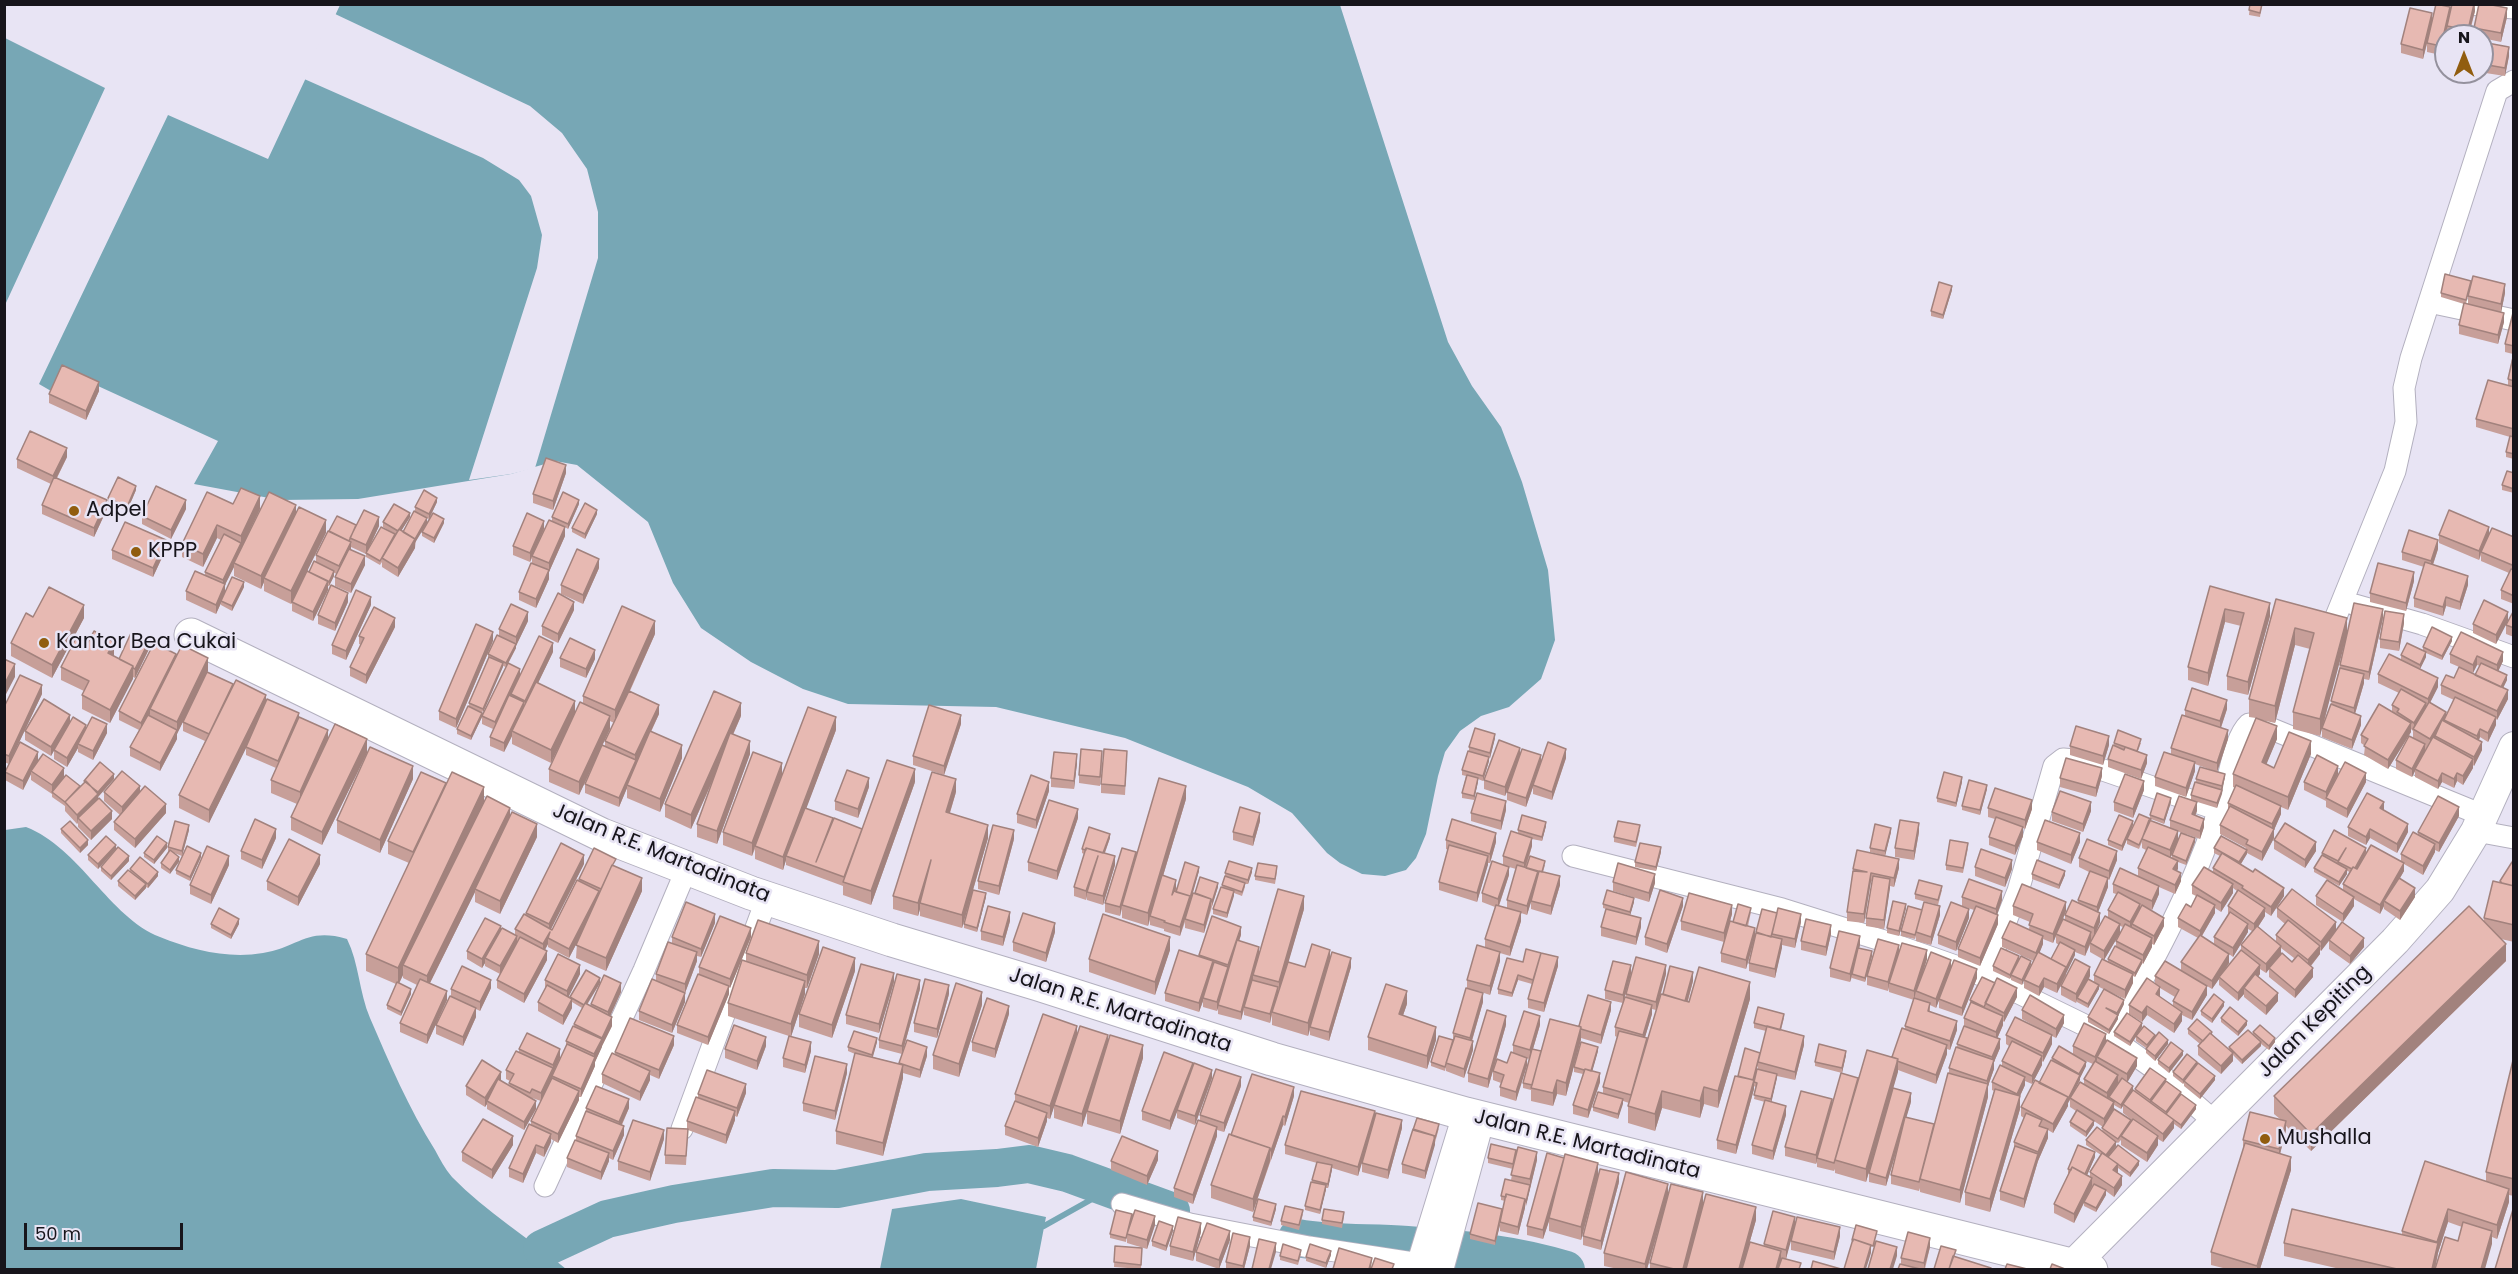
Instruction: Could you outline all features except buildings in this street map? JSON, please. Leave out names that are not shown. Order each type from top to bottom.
[{"type":"highway","name":"Jalan R.E. Martadinata","points":[[191,635],[603,835],[767,898],[892,940],[1272,1059],[1474,1116],[2001,1259],[2082,1267]]},
{"type":"main road","name":"Jalan Kepiting","points":[[2082,1267],[2215,1122],[2395,941],[2440,890],[2479,823],[2514,747]]},
{"type":"street","points":[[2469,4],[2514,9]]},
{"type":"street","points":[[2514,81],[2497,91],[2429,302],[2404,388],[2406,422],[2396,471],[2339,610],[2422,624],[2514,657]]},
{"type":"street","points":[[2429,302],[2514,320]]},
{"type":"street","points":[[2111,1038],[2195,877],[2219,810],[2241,736],[2245,728],[2254,723],[2514,838]]},
{"type":"street","points":[[1984,976],[2018,891],[2048,785],[2054,766],[2058,762],[2063,759],[2074,760],[2219,810]]},
{"type":"street","points":[[1573,856],[1782,909],[1984,976],[2111,1038],[2152,1067],[2215,1122]]},
{"type":"street","points":[[545,1186],[644,970],[687,868]]},
{"type":"street","points":[[682,1129],[767,898]]},
{"type":"street","points":[[1122,1204],[1190,1224],[1309,1247],[1428,1265],[1442,1226],[1474,1116]]},
{"type":"water","points":[[340,5],[1340,5],[1448,342],[1472,386],[1501,427],[1522,482],[1548,570],[1555,640],[1541,679],[1509,707],[1481,716],[1460,731],[1445,752],[1426,834],[1416,858],[1406,870],[1385,876],[1362,874],[1340,863],[1327,853],[1292,813],[1248,787],[1125,738],[996,707],[848,704],[803,689],[751,662],[701,628],[673,583],[648,522],[577,465],[555,461],[511,474],[358,499],[280,500],[194,484],[218,441],[63,370],[51,391],[39,384],[168,115],[268,159]]},
{"type":"water","points":[[5,38],[105,88],[5,305]]},
{"type":"water","points":[[26,827],[63,850],[125,914],[142,927],[172,942],[210,952],[250,955],[275,950],[322,935],[347,939],[370,1018],[408,1102],[445,1167],[452,1177],[479,1202],[566,1269],[5,1269],[5,830]]},
{"type":"water","points":[[961,1199],[1046,1217],[1036,1269],[880,1269],[892,1209]]},
{"type":"pier","points":[[333,13],[530,106],[562,133],[587,169],[598,212],[598,258],[535,468],[469,480],[537,268],[542,235],[531,196],[519,180],[483,158],[302,78]]},
{"type":"waterway","points":[[542,1249],[607,1219],[674,1204],[773,1188],[837,1189],[927,1172],[1029,1164],[1067,1173],[1171,1211]]},
{"type":"waterway","points":[[1044,1226],[1110,1189]]},
{"type":"waterway","points":[[1297,1238],[1325,1242],[1393,1244],[1467,1250],[1547,1264],[1566,1270]]},
{"type":"place","name":"Adpel","points":[[74,511]]},
{"type":"place","name":"KPPP","points":[[136,552]]},
{"type":"place","name":"Kantor Bea Cukai","points":[[44,643]]},
{"type":"place","name":"Mushalla","points":[[2265,1139]]}]
